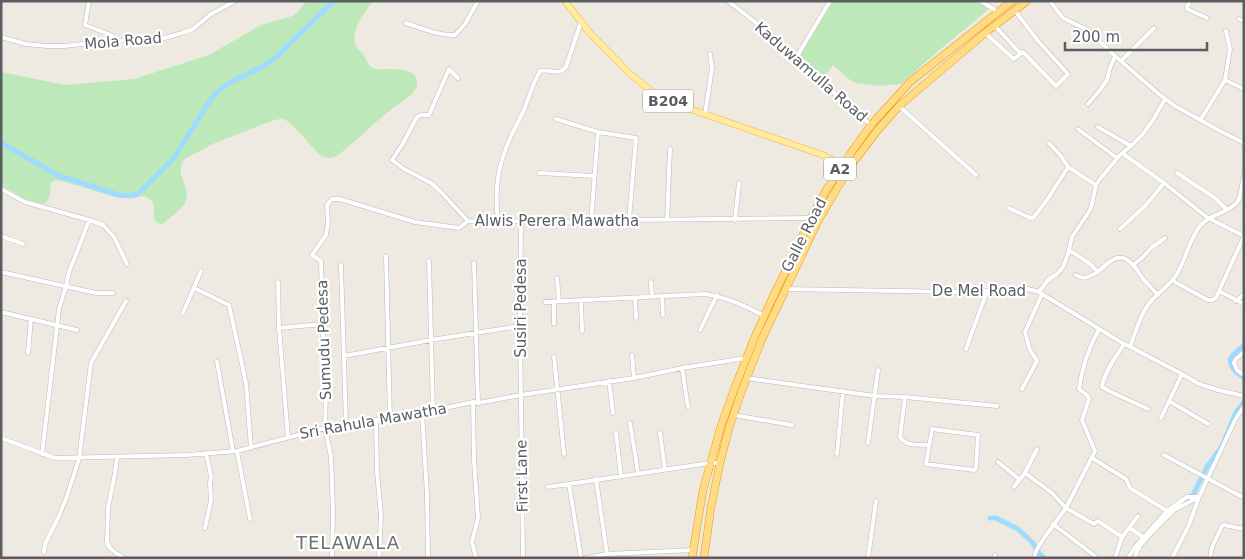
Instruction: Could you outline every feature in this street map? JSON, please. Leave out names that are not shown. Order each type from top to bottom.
[{"type":"highway","name":"Galle Road","points":[[710,463],[734,387],[764,316],[810,218],[846,166],[871,124],[910,82],[1012,1]]},
{"type":"highway","name":"Galle Road","points":[[846,166],[899,106],[1027,1]]},
{"type":"highway","points":[[984,23],[990,30]]},
{"type":"highway","name":"A2","points":[[704,558],[711,507],[720,463],[746,378],[804,249],[846,166]]},
{"type":"highway","name":"A2","points":[[692,558],[703,490],[710,463]]},
{"type":"main road","name":"B204","points":[[565,1],[581,22],[629,73],[648,89],[664,99],[804,148],[846,166]]},
{"type":"street","points":[[89,1],[85,25],[111,35],[116,40]]},
{"type":"street","name":"Mola Road","points":[[1,37],[26,44],[47,46],[161,38],[193,29],[212,14],[235,1]]},
{"type":"street","points":[[406,23],[446,35],[455,34],[465,24],[478,1]]},
{"type":"street","name":"Kaduwamulla Road","points":[[728,1],[777,39],[871,124]]},
{"type":"street","points":[[796,58],[830,1]]},
{"type":"street","points":[[981,1],[998,12]]},
{"type":"street","points":[[1050,1],[1064,18],[1088,30],[1165,99],[1222,132],[1244,142]]},
{"type":"street","points":[[1190,1],[1187,9],[1207,18]]},
{"type":"street","points":[[990,30],[1020,53],[1023,52],[1056,86],[1068,74],[1039,42],[1015,11]]},
{"type":"street","points":[[498,220],[496,192],[498,175],[511,135],[540,71],[558,72],[566,67],[581,22]]},
{"type":"street","points":[[1121,61],[1154,28]]},
{"type":"street","points":[[990,30],[1014,59],[1023,52]]},
{"type":"street","points":[[1201,119],[1225,80],[1230,49],[1226,31]]},
{"type":"street","points":[[705,114],[712,68],[710,54]]},
{"type":"street","points":[[1088,104],[1107,80],[1115,56]]},
{"type":"street","name":"Alwis Perera Mawatha","points":[[458,78],[449,69],[429,115],[417,117],[392,160],[404,169],[431,183],[468,221],[591,222],[810,218]]},
{"type":"street","points":[[1225,80],[1244,89]]},
{"type":"street","points":[[1022,389],[1037,361],[1030,350],[1025,332],[1040,293],[1048,280],[1063,267],[1072,237],[1092,204],[1096,185],[1117,158],[1143,134],[1165,99]]},
{"type":"street","points":[[899,106],[976,175]]},
{"type":"street","points":[[556,118],[598,132],[636,138],[628,220]]},
{"type":"street","points":[[1098,127],[1131,146]]},
{"type":"street","points":[[1078,129],[1117,158]]},
{"type":"street","points":[[591,222],[598,132]]},
{"type":"street","points":[[1049,143],[1068,167],[1096,185]]},
{"type":"street","points":[[667,220],[670,149]]},
{"type":"street","points":[[1122,153],[1208,218],[1244,236],[1215,299],[1208,300],[1173,281]]},
{"type":"street","points":[[1010,208],[1028,217],[1034,217],[1068,167]]},
{"type":"street","points":[[1177,172],[1215,198],[1226,210]]},
{"type":"street","points":[[538,173],[594,176]]},
{"type":"street","points":[[1130,347],[1147,307],[1173,281],[1186,258],[1195,233],[1200,226],[1208,218],[1226,210],[1241,198],[1244,175]]},
{"type":"street","points":[[736,220],[739,183]]},
{"type":"street","points":[[1120,229],[1146,205],[1164,183]]},
{"type":"street","points":[[1,189],[25,202],[103,225],[114,237],[128,264]]},
{"type":"street","name":"Sumudu Pedesa","points":[[332,558],[333,510],[331,457],[325,428],[326,393],[321,261],[312,255],[326,234],[328,223],[327,205],[332,199],[340,199],[415,222],[459,228],[468,221]]},
{"type":"street","points":[[42,454],[59,309],[69,272],[89,220]]},
{"type":"street","name":"Susiri Pedesa","points":[[521,221],[521,395]]},
{"type":"street","points":[[1,236],[23,244]]},
{"type":"street","points":[[1133,265],[1165,238]]},
{"type":"street","points":[[1069,250],[1089,263],[1098,272]]},
{"type":"street","points":[[386,256],[390,418]]},
{"type":"street","points":[[1076,275],[1080,278],[1087,278],[1110,262],[1118,258],[1124,259],[1133,265],[1158,295]]},
{"type":"street","points":[[429,261],[433,411]]},
{"type":"street","points":[[474,263],[476,333],[474,460],[478,518],[472,542],[476,558]]},
{"type":"street","points":[[341,265],[346,424]]},
{"type":"street","points":[[182,313],[201,271]]},
{"type":"street","points":[[1,272],[96,293],[113,293]]},
{"type":"street","points":[[554,324],[557,278]]},
{"type":"street","points":[[278,282],[279,328],[288,437]]},
{"type":"street","points":[[651,282],[652,297]]},
{"type":"street","name":"De Mel Road","points":[[778,286],[786,290],[957,292],[1028,290],[1040,293],[1124,344],[1200,384],[1242,396]]},
{"type":"street","points":[[194,288],[229,305],[246,383],[250,448]]},
{"type":"street","points":[[966,349],[987,291]]},
{"type":"street","points":[[1219,292],[1244,304]]},
{"type":"street","points":[[545,302],[705,294],[717,296],[748,307],[764,316]]},
{"type":"street","points":[[1236,301],[1244,294]]},
{"type":"street","points":[[662,296],[663,315]]},
{"type":"street","points":[[700,330],[717,296]]},
{"type":"street","points":[[635,298],[636,318]]},
{"type":"street","points":[[581,300],[582,331]]},
{"type":"street","points":[[44,552],[44,544],[64,502],[79,458],[91,363],[126,301]]},
{"type":"street","points":[[1,312],[77,330]]},
{"type":"street","points":[[28,354],[31,319]]},
{"type":"street","points":[[279,328],[323,324]]},
{"type":"street","points":[[344,356],[520,326]]},
{"type":"street","points":[[1035,556],[1053,524],[1066,508],[1095,452],[1082,420],[1090,400],[1079,389],[1090,344],[1099,329]]},
{"type":"street","points":[[1124,344],[1106,375],[1102,387],[1148,409]]},
{"type":"street","points":[[1244,352],[1236,359],[1234,364],[1237,370],[1244,375]]},
{"type":"street","points":[[632,355],[634,378]]},
{"type":"street","points":[[554,357],[564,454]]},
{"type":"street","name":"Sri Rahula Mawatha","points":[[1,438],[56,458],[117,458],[235,451],[346,424],[422,414],[476,402],[634,378],[746,358]]},
{"type":"street","points":[[217,362],[250,519]]},
{"type":"street","points":[[682,368],[688,407]]},
{"type":"street","points":[[868,443],[878,370]]},
{"type":"street","points":[[1161,418],[1182,374]]},
{"type":"street","points":[[746,378],[875,396],[997,406]]},
{"type":"street","points":[[609,382],[613,413]]},
{"type":"street","points":[[837,454],[843,391]]},
{"type":"street","name":"First Lane","points":[[521,395],[523,558]]},
{"type":"street","points":[[905,397],[900,437],[902,442],[906,444],[929,445]]},
{"type":"street","points":[[1169,401],[1208,424]]},
{"type":"street","points":[[1172,558],[1189,525],[1205,476],[1244,406]]},
{"type":"street","points":[[422,414],[427,494],[428,558]]},
{"type":"street","points":[[734,415],[792,425]]},
{"type":"street","points":[[376,420],[377,472],[381,515],[379,558]]},
{"type":"street","points":[[630,423],[638,473]]},
{"type":"street","points":[[932,429],[978,434],[974,470],[926,464],[929,445],[932,429]]},
{"type":"street","points":[[616,433],[620,476]]},
{"type":"street","points":[[660,433],[665,470]]},
{"type":"street","points":[[1014,487],[1025,473],[1037,449]]},
{"type":"street","points":[[206,453],[211,476],[211,500],[206,528]]},
{"type":"street","points":[[1164,455],[1244,498]]},
{"type":"street","points":[[117,458],[108,508],[107,542],[110,548],[124,558]]},
{"type":"street","points":[[1092,458],[1126,479],[1130,488],[1167,511]]},
{"type":"street","points":[[998,462],[1019,479]]},
{"type":"street","points":[[548,488],[596,479],[720,463]]},
{"type":"street","points":[[1025,473],[1052,493],[1066,508],[1094,524],[1098,521],[1122,537]]},
{"type":"street","points":[[596,479],[608,554]]},
{"type":"street","points":[[569,484],[581,558]]},
{"type":"street","points":[[1128,558],[1135,547],[1167,511],[1187,497],[1199,497]]},
{"type":"street","points":[[1134,558],[1140,546],[1174,510],[1199,497]]},
{"type":"street","points":[[868,558],[876,501]]},
{"type":"street","points":[[1115,558],[1122,537],[1138,516]]},
{"type":"street","points":[[1053,524],[1095,556]]},
{"type":"street","points":[[1210,558],[1212,547],[1222,526],[1244,529]]},
{"type":"street","points":[[1130,528],[1143,538]]},
{"type":"street","points":[[587,558],[608,554],[694,550]]},
{"type":"green space","points":[[306,1],[374,1],[363,15],[357,27],[354,39],[356,47],[372,68],[408,71],[415,76],[417,81],[416,88],[409,96],[381,117],[335,157],[329,158],[319,154],[286,120],[274,120],[215,143],[186,158],[182,163],[181,169],[187,197],[185,203],[164,223],[160,224],[155,221],[152,201],[147,197],[116,197],[57,180],[51,182],[48,200],[43,204],[27,199],[1,185],[1,72],[65,85],[134,79],[209,55],[261,25],[292,16],[298,12]]},
{"type":"green space","points":[[833,1],[976,1],[989,9],[901,84],[880,86],[856,83],[833,65],[823,79],[799,58]]},
{"type":"waterway","points":[[1,143],[60,176],[119,195],[131,196],[138,194],[174,158],[216,93],[228,84],[267,64],[278,56],[334,1]]},
{"type":"waterway","points":[[1244,345],[1230,360],[1233,369],[1244,378]]},
{"type":"waterway","points":[[1189,498],[1193,495],[1207,467],[1222,446],[1236,412],[1244,402]]},
{"type":"waterway","points":[[990,518],[996,518],[1018,529],[1033,543],[1044,558]]},
{"type":"waterway","points":[[1131,558],[1141,543]]},
{"type":"district","name":"TELAWALA","points":[[348,542]]}]
